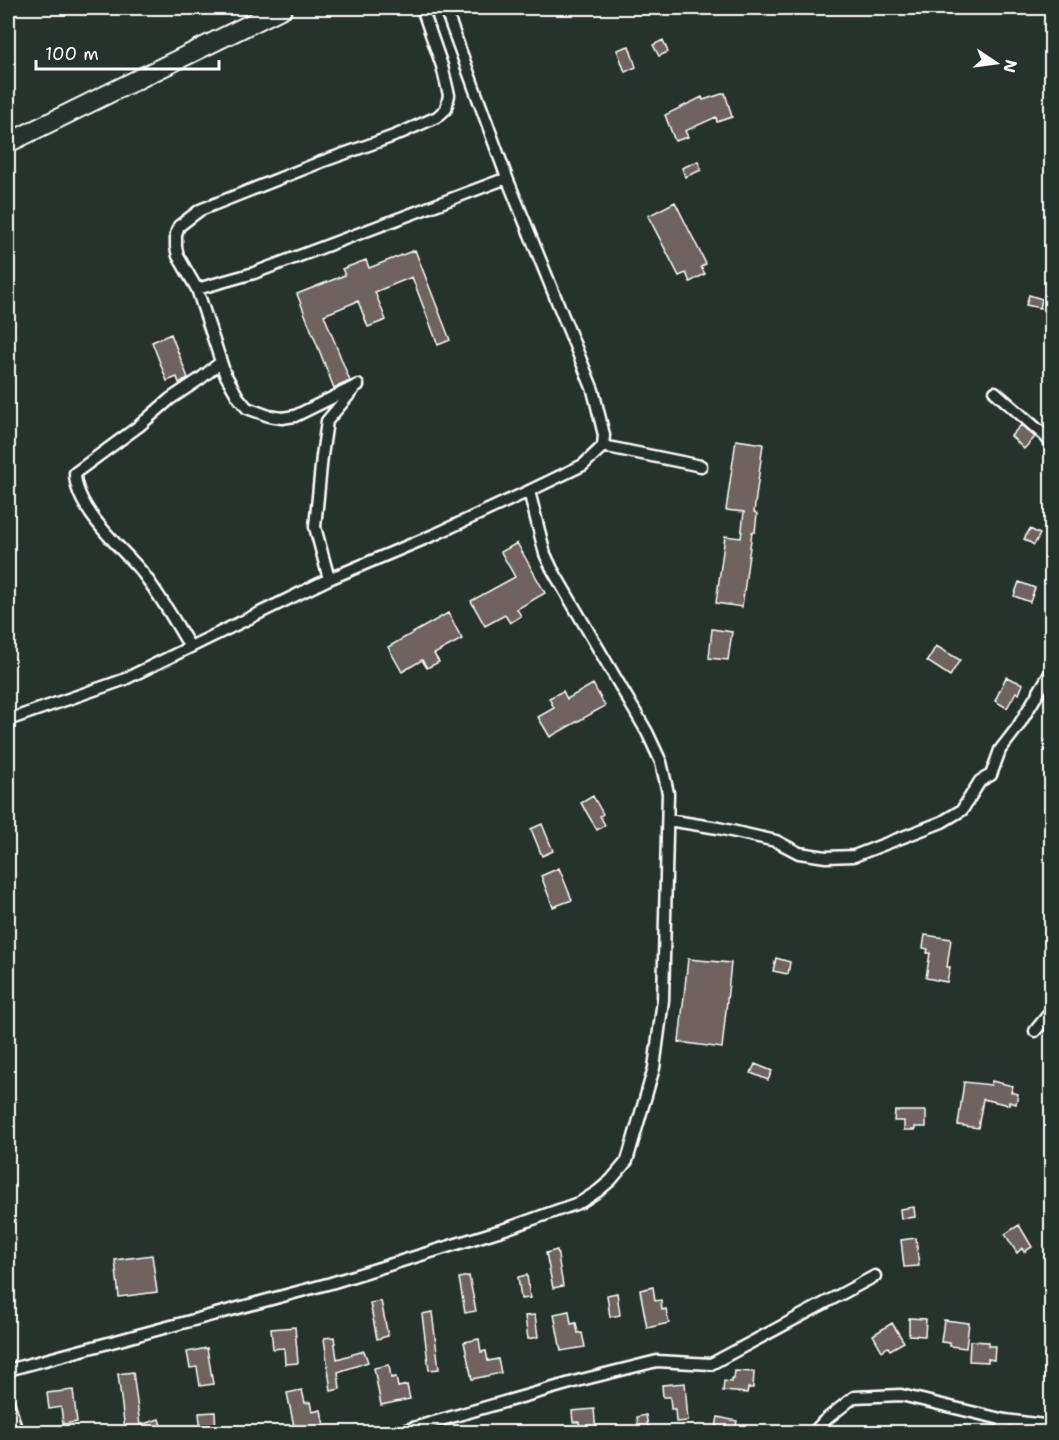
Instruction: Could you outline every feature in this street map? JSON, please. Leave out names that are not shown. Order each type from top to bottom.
[{"type":"highway","points":[[8,143],[283,8]]},
{"type":"street","points":[[329,579],[315,527],[327,421],[358,386],[295,416],[275,417],[259,414],[247,408],[225,374],[197,289],[178,256],[176,247],[179,226],[200,210],[394,136],[437,117],[446,109],[449,95],[447,86],[422,8]]},
{"type":"street","points":[[8,720],[123,680],[329,579],[436,534],[529,491],[582,465],[603,446],[604,435],[593,390],[507,178],[445,8]]},
{"type":"street","points":[[197,289],[254,273],[507,178]]},
{"type":"street","points":[[190,647],[167,607],[141,571],[108,537],[83,500],[75,486],[75,473],[221,362]]},
{"type":"street","points":[[995,392],[1052,444]]},
{"type":"street","points":[[603,446],[701,466]]},
{"type":"street","points":[[8,1370],[331,1283],[525,1223],[581,1202],[611,1180],[627,1161],[654,1068],[663,1000],[668,793],[661,762],[647,732],[552,569],[529,491]]},
{"type":"street","points":[[668,820],[776,841],[799,853],[826,857],[854,856],[925,829],[962,810],[980,781],[991,775],[1000,750],[1017,728],[1052,670]]},
{"type":"street","points":[[1035,1030],[1052,1010]]},
{"type":"street","points":[[399,1432],[581,1380],[657,1361],[711,1364],[875,1276]]},
{"type":"street","points":[[814,1432],[854,1397],[901,1395],[1005,1420],[1052,1426]]},
{"type":"street","points":[[8,1401],[17,1432]]},
{"type":"street","points":[[1001,1432],[1005,1420]]},
{"type":"building","points":[[663,40],[668,52],[659,56],[653,45]]},
{"type":"building","points":[[629,46],[636,67],[625,72],[617,50]]},
{"type":"building","points":[[725,93],[732,117],[717,122],[716,117],[685,131],[688,137],[675,141],[665,115],[702,97],[703,100]]},
{"type":"building","points":[[698,161],[701,170],[685,177],[682,168]]},
{"type":"building","points":[[675,202],[706,264],[701,267],[705,274],[690,282],[686,273],[679,276],[648,216]]},
{"type":"building","points":[[415,250],[450,340],[438,345],[412,277],[375,292],[386,320],[368,327],[358,301],[324,315],[350,381],[334,388],[297,294],[345,275],[342,269],[366,260],[369,268]]},
{"type":"building","points":[[1029,295],[1042,299],[1040,308],[1026,305]]},
{"type":"building","points":[[171,334],[188,378],[179,383],[177,377],[167,381],[152,342]]},
{"type":"building","points":[[1021,425],[1035,437],[1024,449],[1011,436]]},
{"type":"building","points":[[736,440],[763,444],[754,512],[757,514],[755,532],[752,532],[742,607],[716,603],[725,536],[741,538],[744,512],[726,510]]},
{"type":"building","points":[[1030,529],[1040,534],[1034,545],[1024,539]]},
{"type":"building","points":[[517,543],[545,593],[517,609],[521,616],[510,623],[505,615],[485,626],[471,601],[515,577],[501,552]]},
{"type":"building","points":[[1019,582],[1035,588],[1030,602],[1014,596]]},
{"type":"building","points":[[448,613],[462,639],[434,654],[439,662],[427,668],[422,660],[402,672],[388,647]]},
{"type":"building","points":[[712,629],[732,632],[728,660],[709,658]]},
{"type":"building","points":[[936,646],[960,660],[950,676],[927,661]]},
{"type":"building","points":[[1006,677],[1023,684],[1019,694],[1016,692],[1007,708],[995,701]]},
{"type":"building","points":[[593,684],[605,706],[550,737],[538,717],[554,708],[549,698],[563,691],[567,699]]},
{"type":"building","points":[[593,796],[603,814],[600,816],[605,825],[597,830],[581,803]]},
{"type":"building","points":[[542,824],[553,851],[542,856],[531,829]]},
{"type":"building","points":[[559,868],[572,900],[553,907],[541,876]]},
{"type":"building","points":[[925,935],[951,939],[947,982],[926,978],[930,953],[927,953],[928,949],[923,948]]},
{"type":"building","points":[[776,958],[790,962],[788,974],[773,971]]},
{"type":"building","points":[[688,959],[731,963],[722,1048],[679,1042]]},
{"type":"building","points":[[755,1064],[772,1071],[768,1080],[751,1073]]},
{"type":"building","points":[[992,1081],[1013,1086],[1011,1092],[1018,1094],[1016,1104],[1009,1102],[1009,1105],[983,1099],[978,1128],[958,1125],[964,1082],[991,1085]]},
{"type":"building","points":[[895,1111],[926,1111],[926,1127],[904,1130],[904,1121],[894,1121]]},
{"type":"building","points":[[914,1207],[915,1217],[901,1219],[900,1209]]},
{"type":"building","points":[[1019,1225],[1032,1247],[1024,1252],[1022,1248],[1017,1253],[1005,1234]]},
{"type":"building","points":[[916,1238],[919,1266],[904,1267],[901,1240]]},
{"type":"building","points":[[557,1250],[563,1286],[553,1288],[546,1253]]},
{"type":"building","points":[[152,1255],[157,1292],[119,1297],[115,1260]]},
{"type":"building","points":[[527,1275],[530,1298],[521,1299],[518,1277]]},
{"type":"building","points":[[469,1276],[476,1311],[465,1313],[459,1278]]},
{"type":"building","points":[[653,1287],[655,1301],[661,1300],[662,1310],[666,1309],[669,1323],[647,1328],[640,1290]]},
{"type":"building","points":[[617,1293],[620,1315],[610,1317],[607,1295]]},
{"type":"building","points":[[381,1301],[388,1336],[377,1339],[370,1303]]},
{"type":"building","points":[[569,1311],[571,1324],[576,1323],[578,1333],[582,1333],[585,1347],[561,1351],[554,1314]]},
{"type":"building","points":[[432,1312],[439,1369],[429,1370],[422,1314]]},
{"type":"building","points":[[535,1315],[538,1337],[528,1339],[525,1316]]},
{"type":"building","points":[[909,1318],[926,1319],[925,1336],[909,1335]]},
{"type":"building","points":[[944,1320],[969,1323],[966,1348],[941,1342]]},
{"type":"building","points":[[892,1323],[904,1342],[890,1350],[888,1347],[882,1351],[873,1335]]},
{"type":"building","points":[[295,1327],[298,1363],[285,1364],[284,1348],[273,1349],[271,1329]]},
{"type":"building","points":[[334,1337],[337,1359],[364,1351],[368,1362],[338,1372],[340,1389],[331,1391],[324,1338]]},
{"type":"building","points":[[479,1339],[481,1352],[486,1351],[488,1361],[498,1359],[501,1373],[472,1379],[464,1342]]},
{"type":"building","points":[[970,1341],[989,1342],[988,1346],[995,1346],[994,1360],[969,1361]]},
{"type":"building","points":[[207,1348],[213,1384],[200,1386],[197,1367],[190,1368],[187,1352]]},
{"type":"building","points":[[389,1365],[391,1378],[396,1377],[398,1387],[407,1385],[410,1399],[381,1405],[374,1368]]},
{"type":"building","points":[[735,1371],[754,1372],[753,1388],[748,1388],[747,1393],[723,1391],[724,1381],[731,1382]]},
{"type":"building","points":[[133,1372],[140,1425],[159,1419],[163,1432],[123,1432],[125,1430],[118,1374]]},
{"type":"building","points":[[685,1383],[688,1421],[676,1422],[675,1409],[671,1409],[670,1397],[663,1397],[662,1385]]},
{"type":"building","points":[[73,1390],[77,1422],[63,1424],[61,1407],[49,1409],[47,1393]]},
{"type":"building","points":[[302,1390],[305,1403],[310,1402],[312,1412],[321,1410],[324,1425],[295,1431],[287,1393]]},
{"type":"building","points":[[594,1409],[596,1432],[580,1432],[579,1422],[573,1422],[572,1411]]},
{"type":"building","points":[[215,1412],[216,1432],[201,1432],[199,1413]]},
{"type":"building","points":[[646,1415],[649,1432],[639,1432],[637,1417]]},
{"type":"building","points":[[718,1417],[737,1421],[735,1432],[715,1432]]}]
